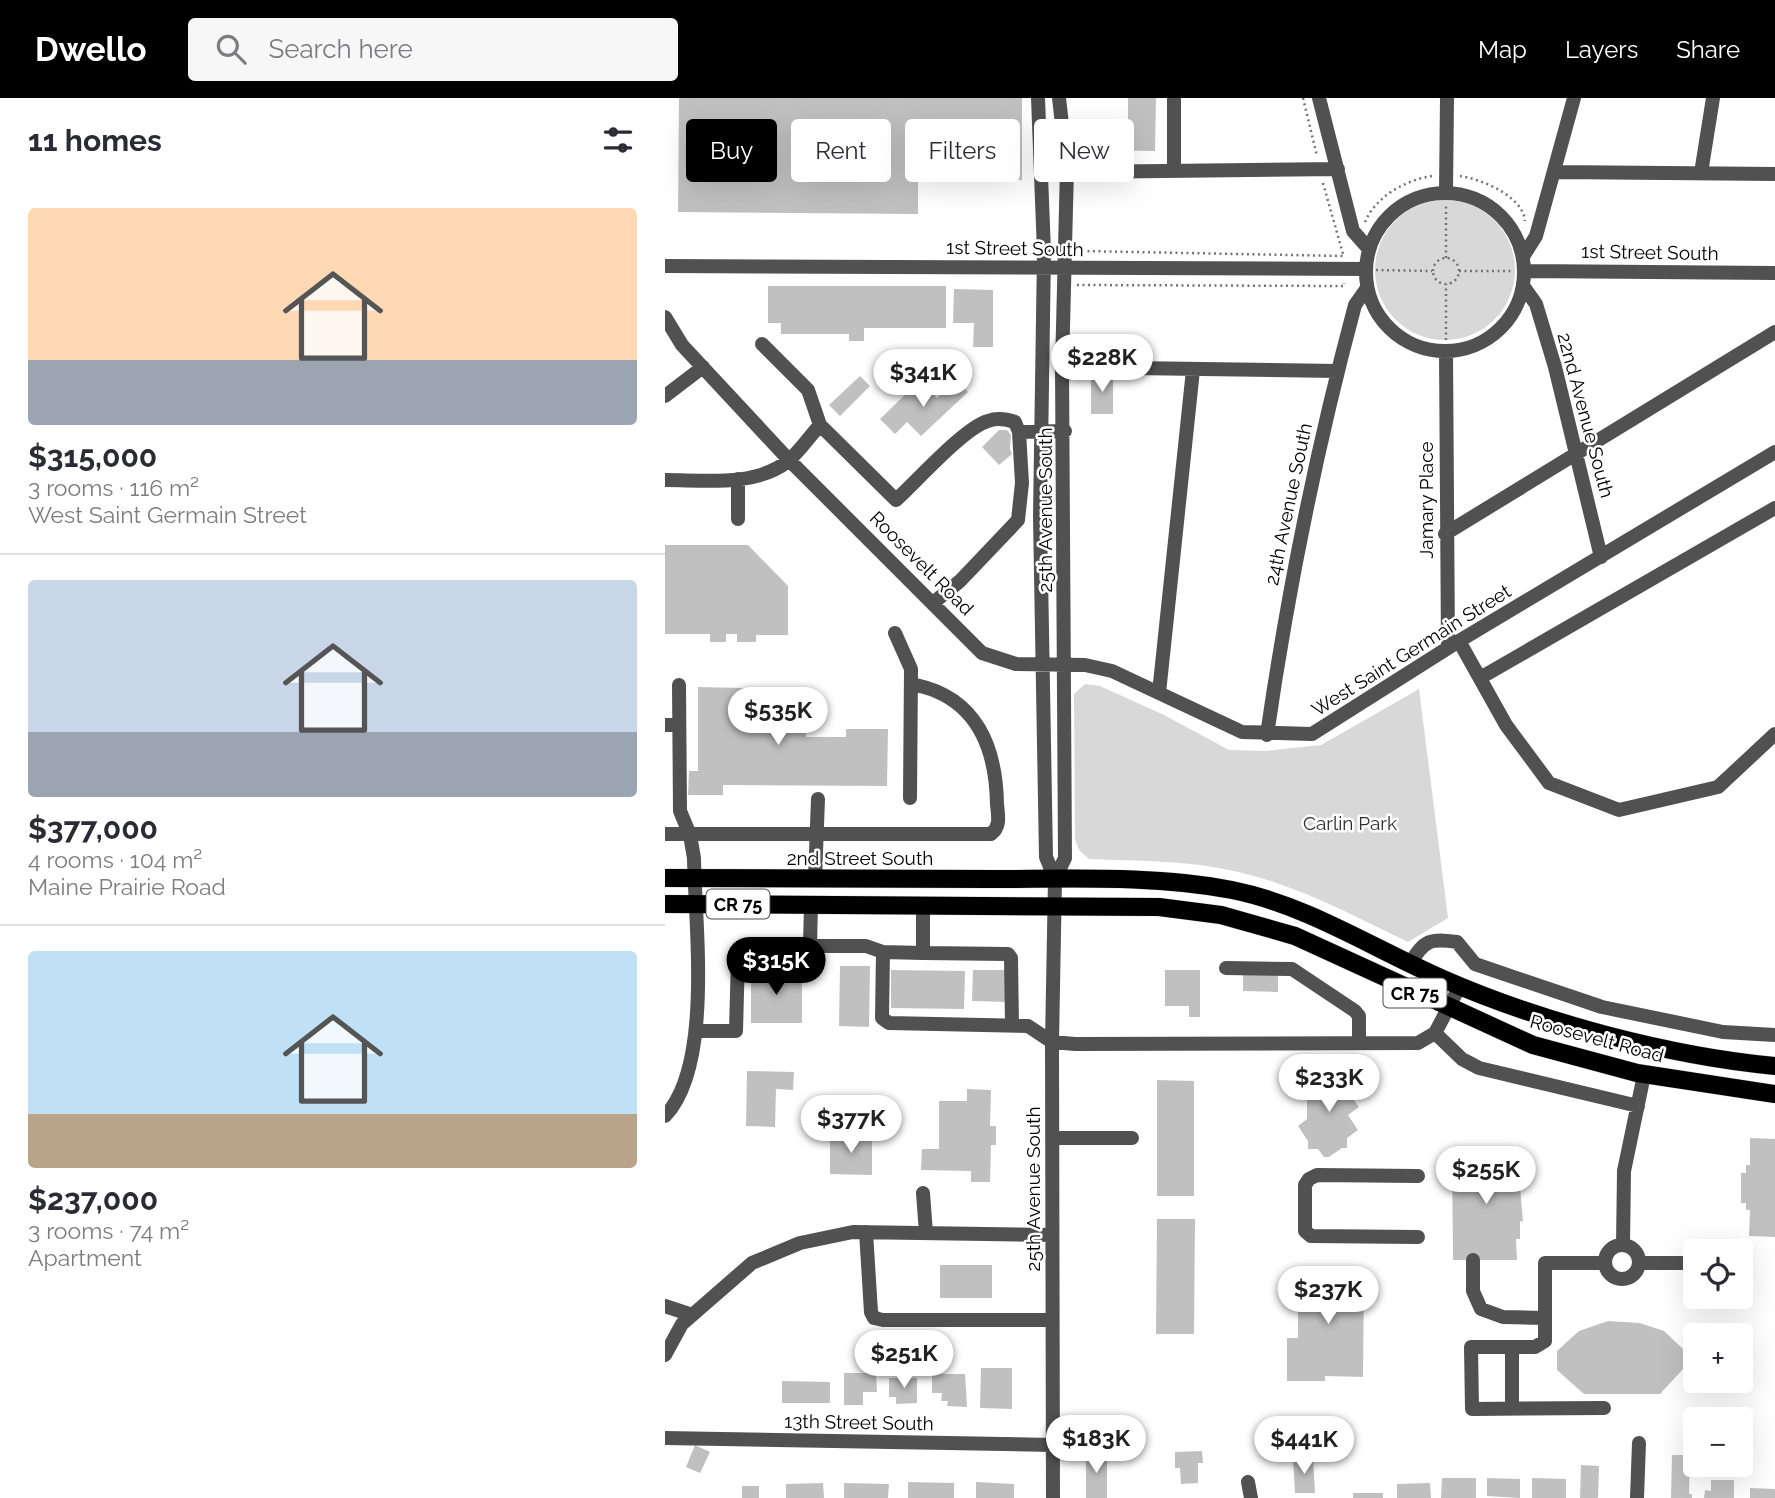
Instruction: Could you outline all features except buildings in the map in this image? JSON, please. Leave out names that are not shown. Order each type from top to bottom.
[{"type":"main road","name":"2nd Street South","points":[[665,878],[1055,879]]},
{"type":"main road","name":"Roosevelt Road","points":[[1055,879],[1168,882],[1233,891],[1291,907],[1460,986],[1546,1016],[1650,1046],[1775,1066]]},
{"type":"main road","name":"CR 75","points":[[665,904],[1055,907]]},
{"type":"main road","name":"Roosevelt Road","points":[[1055,907],[1159,907],[1221,915],[1295,936],[1532,1045],[1644,1075],[1775,1094]]},
{"type":"street","name":"25th Avenue South","points":[[1038,98],[1044,267],[1044,430],[1040,517],[1046,857],[1055,879],[1052,1042],[1053,1498]]},
{"type":"street","name":"25th Avenue South","points":[[1059,98],[1061,119]]},
{"type":"street","points":[[1174,98],[1174,170]]},
{"type":"street","points":[[1319,98],[1353,230],[1369,249]]},
{"type":"street","points":[[1446,192],[1447,98]]},
{"type":"street","points":[[1524,255],[1536,236],[1574,98]]},
{"type":"street","points":[[1702,173],[1713,98]]},
{"type":"street","points":[[1134,171],[1338,169]]},
{"type":"street","points":[[1555,172],[1775,174]]},
{"type":"street","name":"25th Avenue South","points":[[1055,879],[1065,858],[1065,431],[1062,367],[1064,285],[1072,268],[1067,182]]},
{"type":"street","points":[[1446,192],[1472,197],[1496,210],[1514,230],[1524,255],[1525,271],[1524,288],[1514,313],[1496,334],[1473,347],[1446,352],[1419,348],[1395,334],[1377,314],[1367,288],[1365,269],[1369,249],[1380,226],[1398,208],[1421,196],[1446,192]]},
{"type":"street","name":"1st Street South","points":[[665,266],[1365,269]]},
{"type":"street","name":"1st Street South","points":[[1525,271],[1775,273]]},
{"type":"street","name":"24th Avenue South","points":[[1267,734],[1283,621],[1304,511],[1355,305],[1367,288]]},
{"type":"street","name":"22nd Avenue South","points":[[1524,288],[1536,304],[1577,451],[1601,557]]},
{"type":"street","name":"Roosevelt Road","points":[[665,317],[682,345],[789,460],[982,653],[1016,664],[1042,664]]},
{"type":"street","points":[[1445,534],[1775,332]]},
{"type":"street","points":[[762,344],[809,390],[820,425],[896,500],[971,430],[987,421],[1006,419],[1015,422],[1019,432],[1022,483],[1018,520],[960,581],[933,604]]},
{"type":"street","name":"Jamary Place","points":[[1446,352],[1445,534],[1454,644],[1480,678],[1506,725],[1549,783],[1619,810],[1718,787],[1775,734]]},
{"type":"street","points":[[665,396],[703,367]]},
{"type":"street","points":[[1062,367],[1338,371]]},
{"type":"street","points":[[1159,693],[1193,370]]},
{"type":"street","points":[[665,480],[738,479],[764,474],[789,460],[820,425]]},
{"type":"street","points":[[1019,432],[1065,431]]},
{"type":"street","name":"West Saint Germain Street","points":[[1042,664],[1112,671],[1241,732],[1312,734],[1454,644],[1775,452]]},
{"type":"street","points":[[738,479],[738,519]]},
{"type":"street","points":[[1480,678],[1775,508]]},
{"type":"street","points":[[1018,520],[1040,517]]},
{"type":"street","points":[[895,634],[911,669],[910,798]]},
{"type":"street","points":[[665,1116],[678,1102],[698,1031],[695,878],[690,835],[680,811],[672,725],[679,685]]},
{"type":"street","points":[[665,834],[985,835],[996,830],[996,769],[984,736],[952,700],[916,685]]},
{"type":"street","points":[[815,879],[818,799]]},
{"type":"street","points":[[810,946],[811,904]]},
{"type":"street","points":[[923,905],[923,953]]},
{"type":"street","points":[[1410,964],[1420,947],[1434,939],[1457,942],[1475,964],[1602,1007],[1723,1032],[1775,1035]]},
{"type":"street","points":[[698,1031],[736,1031],[738,956],[743,951],[801,952],[810,946],[866,946],[883,952],[1009,954],[1012,1025]]},
{"type":"street","points":[[883,952],[882,1017],[889,1023],[1028,1026],[1052,1042],[1413,1043],[1429,1039],[1435,1033],[1460,986]]},
{"type":"street","points":[[1226,968],[1292,969],[1355,1011],[1359,1016],[1359,1043]]},
{"type":"street","points":[[1435,1033],[1462,1059],[1479,1068],[1638,1106]]},
{"type":"street","points":[[1623,1245],[1624,1171],[1644,1075]]},
{"type":"street","points":[[1052,1138],[1132,1138]]},
{"type":"street","points":[[1418,1176],[1317,1175],[1308,1179],[1305,1185],[1307,1234],[1418,1237]]},
{"type":"street","points":[[923,1193],[926,1233]]},
{"type":"street","points":[[665,1355],[682,1324],[752,1263],[800,1243],[860,1232],[1052,1236]]},
{"type":"street","points":[[860,1232],[874,1318],[1052,1320]]},
{"type":"street","points":[[1623,1245],[1635,1251],[1639,1263],[1632,1276],[1622,1279],[1609,1272],[1605,1263],[1610,1250],[1623,1245]]},
{"type":"street","points":[[1473,1261],[1473,1291],[1481,1309],[1503,1317],[1544,1318]]},
{"type":"street","points":[[1604,1408],[1472,1409],[1471,1347],[1535,1347],[1545,1341],[1545,1263],[1605,1263]]},
{"type":"street","points":[[1639,1263],[1683,1263]]},
{"type":"street","points":[[665,1306],[692,1315]]},
{"type":"street","points":[[1512,1347],[1512,1408]]},
{"type":"street","name":"13th Street South","points":[[665,1438],[1053,1445]]},
{"type":"street","points":[[1637,1498],[1639,1443]]},
{"type":"street","points":[[1248,1482],[1251,1498]]},
{"type":"path","points":[[1446,192],[1446,257]]},
{"type":"path","points":[[1072,268],[1082,251],[1075,243]]},
{"type":"path","points":[[1446,257],[1454,260],[1459,271],[1457,279],[1446,284],[1435,279],[1432,271],[1435,263],[1446,257]]},
{"type":"path","points":[[1365,269],[1432,271]]},
{"type":"path","points":[[1459,271],[1525,271]]},
{"type":"path","points":[[1446,284],[1446,352]]},
{"type":"path","points":[[1064,285],[1344,286]]},
{"type":"green space","points":[[1445,200],[1472,205],[1495,220],[1510,243],[1515,270],[1510,297],[1495,320],[1472,335],[1445,340],[1418,335],[1395,320],[1380,297],[1375,270],[1380,243],[1395,220],[1418,205]]},
{"type":"green space","name":"Carlin Park","points":[[1085,684],[1100,686],[1164,715],[1229,750],[1265,751],[1321,745],[1419,689],[1448,918],[1408,942],[1323,901],[1234,871],[1162,862],[1089,859],[1079,850],[1075,839],[1074,694]]}]
